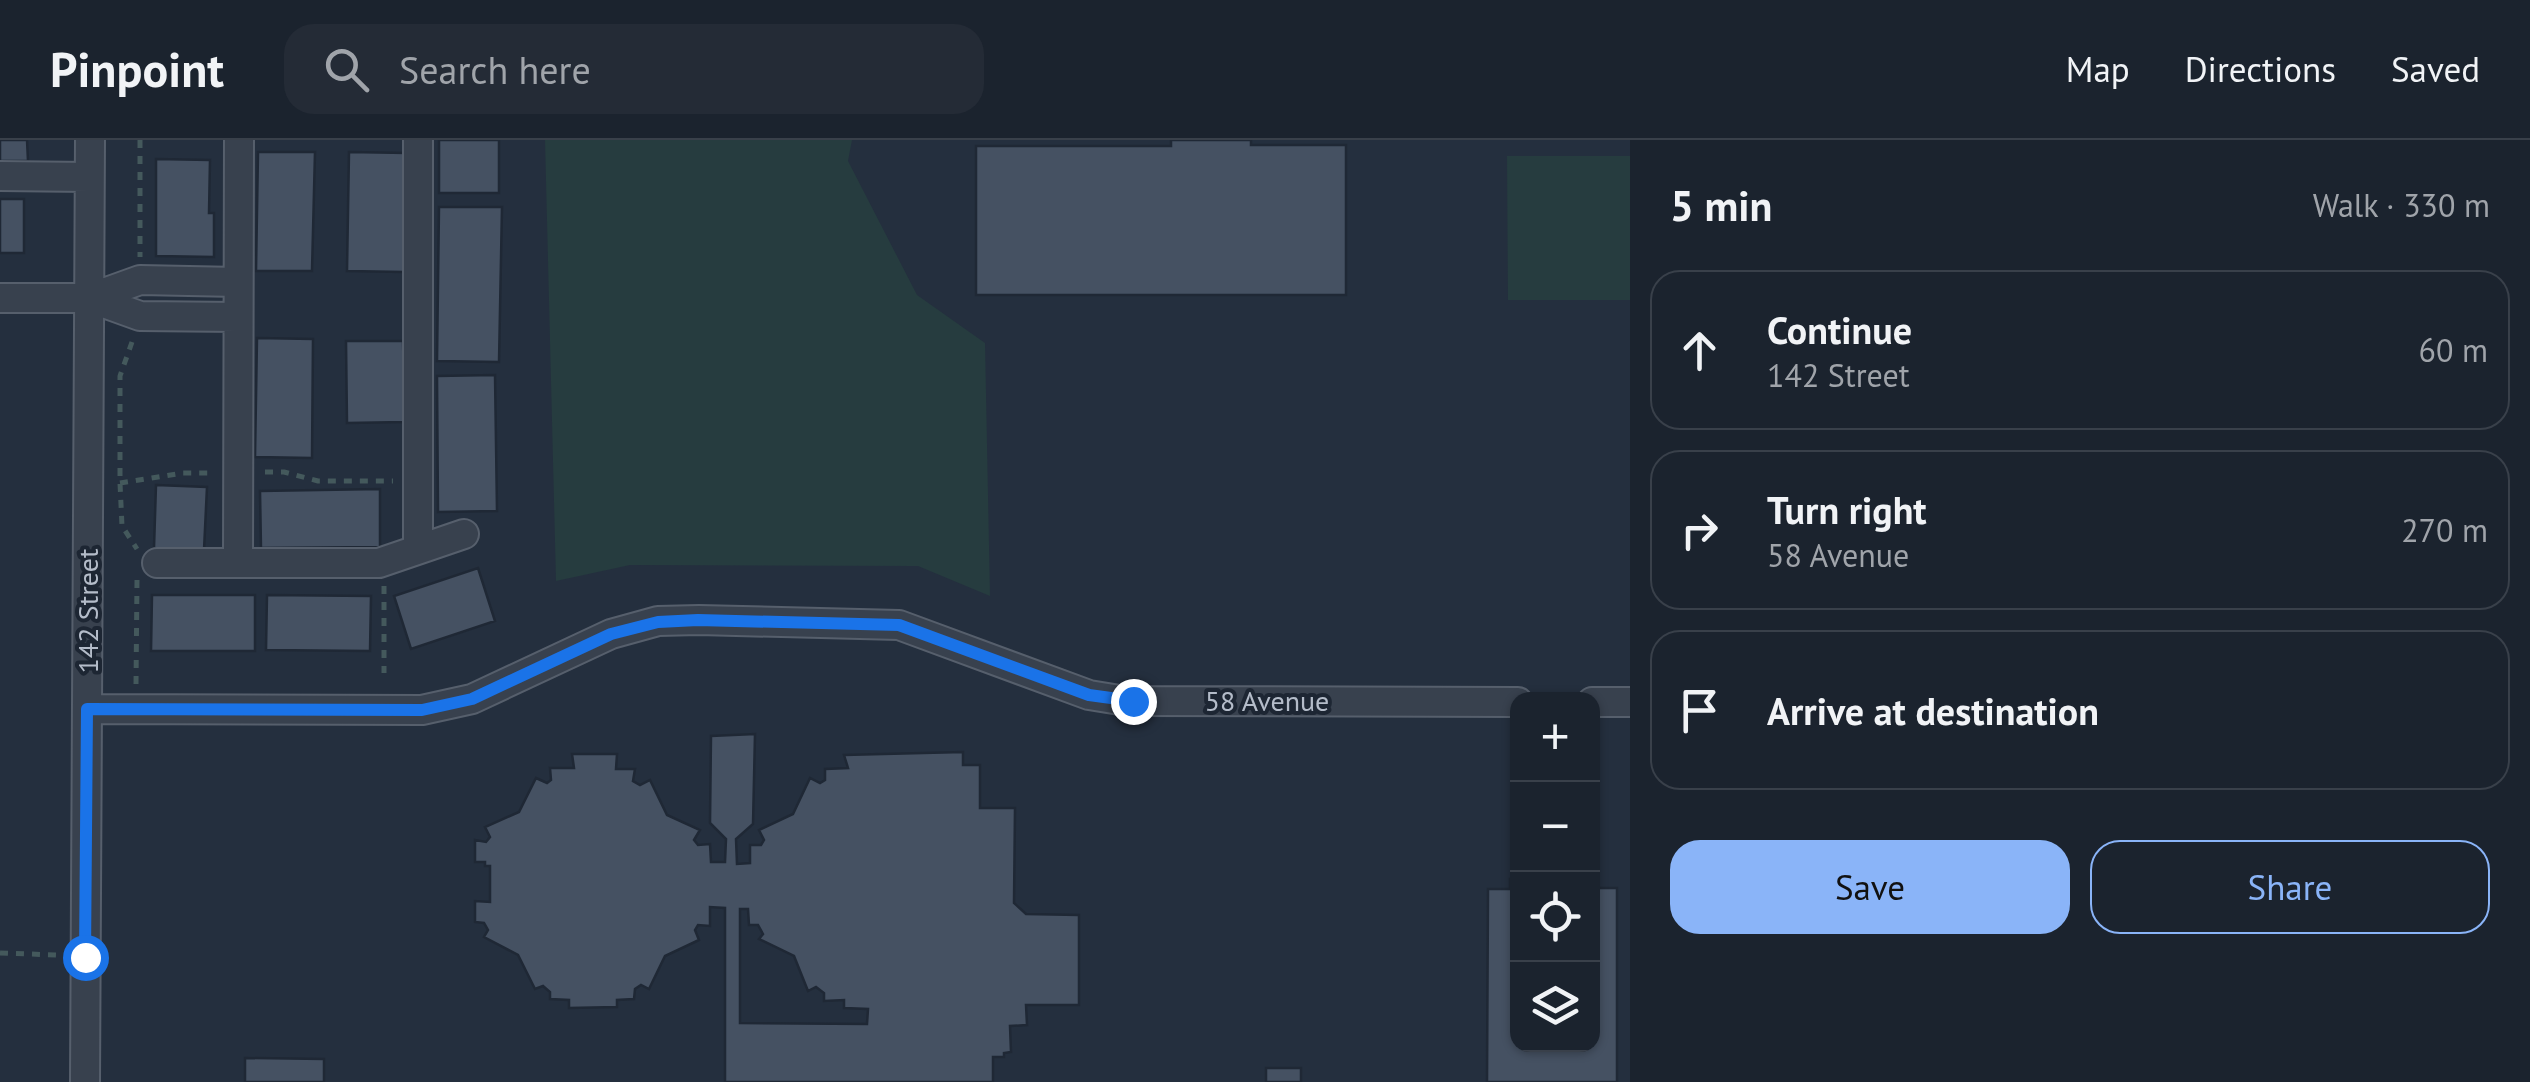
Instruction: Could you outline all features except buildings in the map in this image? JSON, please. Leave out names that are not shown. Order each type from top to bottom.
[{"type":"street","name":"142 Street","points":[[85,1082],[90,140]]},
{"type":"street","points":[[238,562],[239,140]]},
{"type":"street","points":[[418,140],[418,549]]},
{"type":"street","points":[[0,176],[90,176]]},
{"type":"street","points":[[0,298],[90,298],[140,280],[238,282]]},
{"type":"street","points":[[90,298],[140,316],[238,316]]},
{"type":"street","points":[[144,562],[379,563],[464,534]]},
{"type":"street","name":"58 Avenue","points":[[87,709],[422,710],[472,699],[611,634],[658,622],[698,620],[899,625],[1089,695],[1126,701],[1510,702]]},
{"type":"street","points":[[1600,702],[1630,702]]},
{"type":"path","points":[[140,140],[140,280]]},
{"type":"path","points":[[136,685],[144,562],[122,526],[120,376],[140,316]]},
{"type":"path","points":[[252,472],[284,472],[318,481],[418,481]]},
{"type":"path","points":[[120,483],[184,473],[213,473]]},
{"type":"path","points":[[384,577],[384,673]]},
{"type":"path","points":[[0,953],[57,956]]},
{"type":"green space","points":[[545,140],[852,140],[848,161],[917,295],[985,343],[990,596],[918,566],[630,565],[556,581]]},
{"type":"green space","points":[[1507,156],[1630,156],[1630,300],[1508,300]]},
{"type":"route","points":[[85,957],[87,709],[422,710],[472,699],[611,634],[658,622],[698,620],[899,625],[1089,695],[1133,701]]}]
